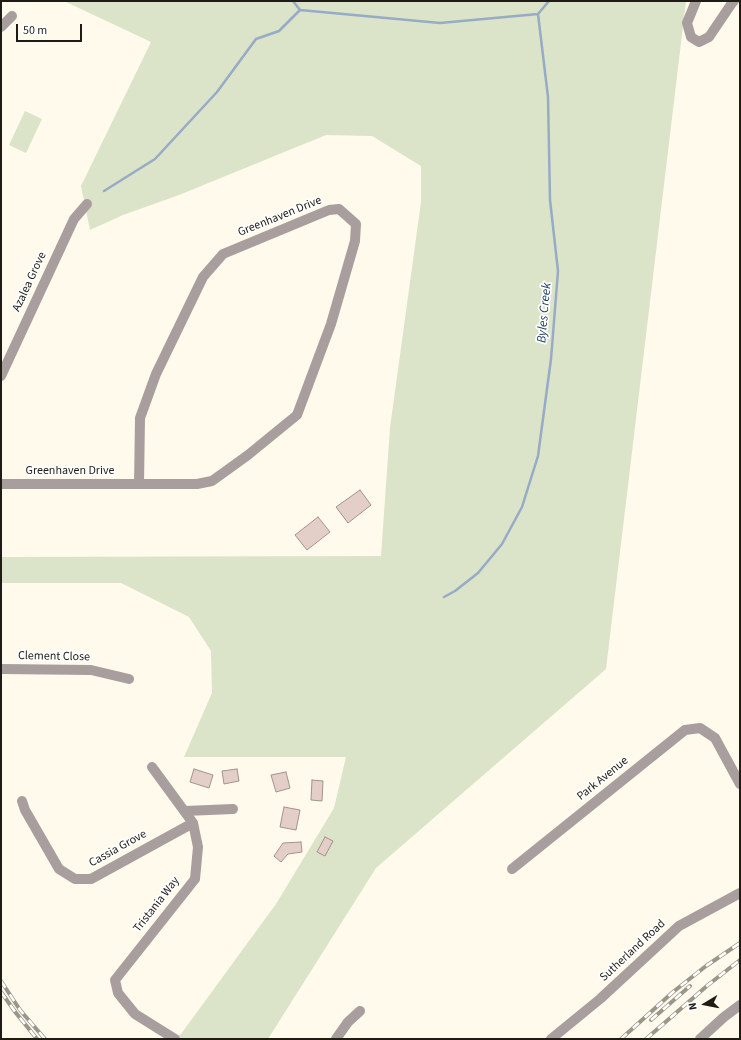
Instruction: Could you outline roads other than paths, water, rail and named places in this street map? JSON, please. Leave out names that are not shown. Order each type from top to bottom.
[{"type":"street","points":[[696,1],[687,23],[691,37],[699,42],[709,37],[734,1]]},
{"type":"street","points":[[1,27],[12,16]]},
{"type":"street","name":"Azalea Grove","points":[[1,376],[74,219],[87,204]]},
{"type":"street","name":"Greenhaven Drive","points":[[1,484],[139,484],[196,484],[212,481],[248,455],[296,415],[331,324],[355,241],[356,224],[339,209],[329,210],[223,254],[203,277],[156,374],[140,418],[139,484]]},
{"type":"street","name":"Clement Close","points":[[1,669],[91,670],[129,679]]},
{"type":"street","name":"Park Avenue","points":[[512,869],[685,730],[700,728],[715,738],[740,784]]},
{"type":"street","name":"Tristania Way","points":[[152,767],[193,822],[198,847],[195,879],[115,980],[118,993],[135,1014],[176,1039]]},
{"type":"street","name":"Cassia Grove","points":[[22,801],[25,810],[59,869],[74,879],[91,879],[193,822]]},
{"type":"street","points":[[185,811],[233,808]]},
{"type":"street","name":"Sutherland Road","points":[[552,1039],[600,999],[680,926],[740,893]]},
{"type":"street","points":[[700,1039],[724,1017],[740,1005]]},
{"type":"street","points":[[336,1039],[348,1022],[360,1011]]},
{"type":"waterway","points":[[293,1],[300,10],[440,23],[538,14]]},
{"type":"waterway","name":"Byles Creek","points":[[444,597],[455,591],[478,573],[502,544],[522,507],[538,456],[551,359],[558,271],[550,200],[548,97],[538,14],[549,1]]},
{"type":"waterway","points":[[104,191],[155,159],[217,92],[256,39],[279,31],[300,10]]},
{"type":"railway","points":[[621,1039],[673,992],[706,966],[740,943]]},
{"type":"railway","points":[[646,1039],[708,985],[740,960]]},
{"type":"railway","points":[[1,981],[20,1010],[45,1039]]},
{"type":"railway","points":[[651,1020],[690,986]]},
{"type":"railway","points":[[1,992],[37,1039]]}]
